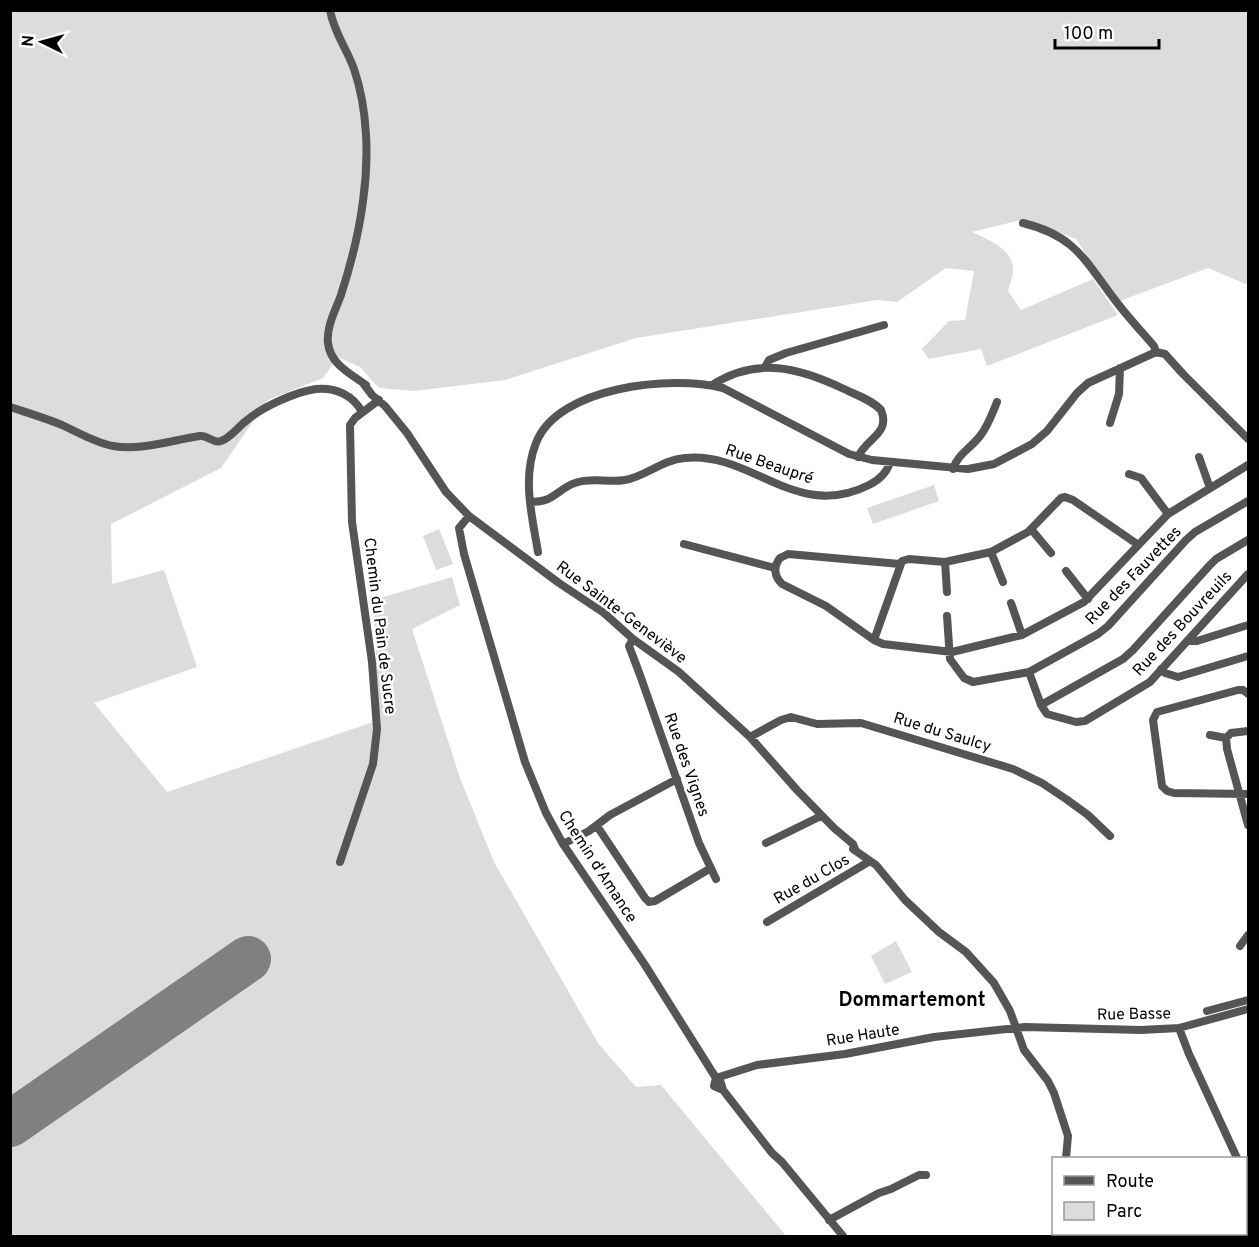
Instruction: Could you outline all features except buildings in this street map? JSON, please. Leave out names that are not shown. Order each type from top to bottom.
[{"type":"street","name":"Rue Sainte-Geneviève","points":[[330,10],[335,31],[351,62],[361,95],[366,155],[360,222],[348,270],[329,329],[329,351],[335,361],[375,392],[407,433],[446,492],[469,516],[559,584],[604,613],[636,641],[679,672],[750,737],[850,848],[855,849],[870,861],[917,912],[983,969],[1004,998],[1026,1053],[1048,1081],[1054,1093],[1068,1136],[1066,1157]]},
{"type":"street","points":[[1023,223],[1038,226],[1060,237],[1082,254],[1116,302],[1154,346],[1156,352]]},
{"type":"street","points":[[765,367],[769,360],[786,352],[884,324]]},
{"type":"street","points":[[538,552],[528,477],[536,441],[547,424],[569,407],[608,392],[644,385],[680,382],[712,385],[723,388],[840,450],[858,457],[953,469],[986,466],[1015,454],[1038,440],[1084,386],[1156,352],[1165,354],[1248,439]]},
{"type":"street","points":[[712,385],[729,376],[754,368],[798,371],[812,375],[878,406],[884,418],[882,429],[878,436],[865,444],[858,457]]},
{"type":"street","points":[[1110,423],[1119,394],[1120,368]]},
{"type":"street","points":[[10,407],[46,418],[102,443],[132,447],[202,436],[213,441],[222,441],[248,419],[281,401],[318,389],[350,396],[362,412]]},
{"type":"street","name":"Chemin du Pain de Sucre","points":[[340,862],[374,764],[377,729],[374,671],[351,511],[350,425],[353,419],[379,400]]},
{"type":"street","points":[[953,469],[958,457],[971,447],[983,432],[997,402]]},
{"type":"street","name":"Rue Beaupré","points":[[530,502],[546,500],[568,485],[580,481],[625,480],[639,476],[658,465],[685,458],[702,457],[730,463],[800,493],[816,495],[830,495],[862,488],[883,475],[890,462]]},
{"type":"street","points":[[1199,457],[1210,488]]},
{"type":"street","points":[[900,564],[788,554],[780,558],[775,568],[778,580],[782,584],[832,610],[874,640],[884,644],[949,652],[1023,635],[1088,599],[1137,544],[1168,514],[1248,465]]},
{"type":"street","points":[[1129,474],[1141,478],[1168,514]]},
{"type":"street","points":[[874,640],[902,561],[906,559],[945,562],[991,552],[1031,529],[1060,499],[1065,497],[1137,544]]},
{"type":"street","name":"Rue des Fauvettes","points":[[949,652],[950,659],[968,681],[1029,672],[1098,634],[1195,532],[1248,501]]},
{"type":"street","name":"Chemin d'Amance","points":[[469,516],[459,530],[471,578],[531,778],[546,813],[563,844],[645,965],[716,1078],[714,1086],[723,1090],[772,1153],[843,1236]]},
{"type":"street","points":[[1031,529],[1051,553]]},
{"type":"street","points":[[1029,672],[1041,705],[1123,659],[1216,559],[1248,540]]},
{"type":"street","points":[[684,544],[775,568]]},
{"type":"street","points":[[991,552],[1003,582]]},
{"type":"street","points":[[945,562],[947,592]]},
{"type":"street","points":[[1066,571],[1088,599]]},
{"type":"street","name":"Rue des Bouvreuils","points":[[1041,705],[1047,714],[1081,722],[1144,687],[1248,574]]},
{"type":"street","points":[[1011,603],[1023,635]]},
{"type":"street","points":[[946,616],[949,652]]},
{"type":"street","points":[[1187,641],[1197,641],[1248,625]]},
{"type":"street","name":"Rue des Vignes","points":[[636,641],[629,646],[633,658],[699,843],[716,879]]},
{"type":"street","points":[[1161,669],[1173,677],[1178,677],[1248,656]]},
{"type":"street","points":[[1244,794],[1174,793],[1164,790],[1152,720],[1157,712],[1238,690],[1243,690],[1248,694]]},
{"type":"street","name":"Rue du Saulcy","points":[[750,737],[791,717],[817,724],[861,723],[1013,769],[1042,783],[1066,799],[1088,815],[1110,836]]},
{"type":"street","points":[[1226,738],[1231,733],[1248,731]]},
{"type":"street","points":[[1210,735],[1226,738]]},
{"type":"street","points":[[1226,738],[1244,794],[1248,825]]},
{"type":"street","points":[[563,844],[610,815],[677,779]]},
{"type":"street","points":[[766,843],[821,816]]},
{"type":"street","points":[[597,825],[645,898],[650,902],[711,868]]},
{"type":"street","name":"Rue du Clos","points":[[767,922],[870,861]]},
{"type":"street","points":[[1240,946],[1248,935]]},
{"type":"street","points":[[1207,1011],[1248,1000]]},
{"type":"street","name":"Rue Basse","points":[[1017,1028],[1142,1030],[1179,1028],[1248,1009]]},
{"type":"street","name":"Rue Haute","points":[[716,1078],[746,1067],[766,1063],[845,1054],[934,1037],[1017,1028]]},
{"type":"street","points":[[1179,1028],[1237,1157]]},
{"type":"street","points":[[829,1220],[879,1193],[919,1175],[926,1175]]},
{"type":"green space","points":[[10,11],[1248,11],[1248,285],[1208,268],[1117,302],[1076,239],[1025,219],[972,232],[997,245],[1012,261],[1012,280],[1008,291],[1021,310],[1093,279],[1118,315],[987,366],[981,349],[929,359],[922,349],[949,321],[965,320],[974,271],[946,268],[897,302],[877,300],[636,338],[505,380],[414,391],[379,388],[360,367],[338,357],[323,378],[268,400],[221,468],[111,524],[112,584],[164,570],[197,667],[94,703],[167,792],[379,720],[373,600],[452,577],[460,605],[412,629],[460,778],[494,862],[598,1043],[636,1087],[661,1085],[786,1236],[11,1236]]},
{"type":"green space","points":[[934,485],[939,501],[873,524],[867,508]]},
{"type":"green space","points":[[439,529],[453,564],[436,570],[423,536]]},
{"type":"green space","points":[[896,941],[912,972],[885,984],[871,956]]},
{"type":"runway","points":[[10,1124],[248,959]]},
{"type":"district","name":"Dommartemont","points":[[912,1001]]}]
